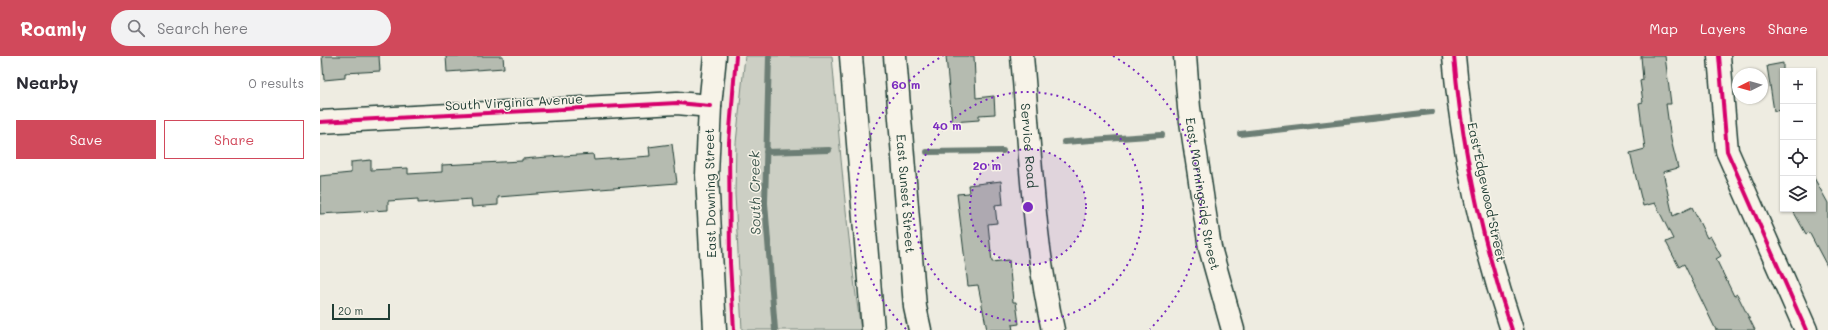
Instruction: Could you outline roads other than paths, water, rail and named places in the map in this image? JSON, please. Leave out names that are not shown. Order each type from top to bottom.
[{"type":"street","name":"East Downing Street","points":[[715,330],[707,175],[710,106],[716,56]]},
{"type":"street","points":[[851,56],[873,330]]},
{"type":"street","name":"East Sunset Street","points":[[895,56],[915,307],[920,330]]},
{"type":"street","name":"Service Road","points":[[1022,56],[1038,240],[1043,279],[1053,330]]},
{"type":"street","name":"East Morningside Street","points":[[1185,56],[1189,108],[1210,248],[1233,330]]},
{"type":"street","name":"East Edgewood Street","points":[[1454,56],[1466,150],[1481,221],[1495,278],[1512,330]]},
{"type":"street","points":[[1719,56],[1727,151],[1806,330]]},
{"type":"street","name":"South Virginia Avenue","points":[[320,122],[677,103],[710,106]]},
{"type":"waterway","name":"South Creek","points":[[769,56],[765,203],[775,330]]},
{"type":"waterway","points":[[1240,134],[1432,112]]},
{"type":"waterway","points":[[1064,142],[1162,135]]},
{"type":"waterway","points":[[766,152],[829,150]]},
{"type":"waterway","points":[[927,152],[1003,151]]}]
